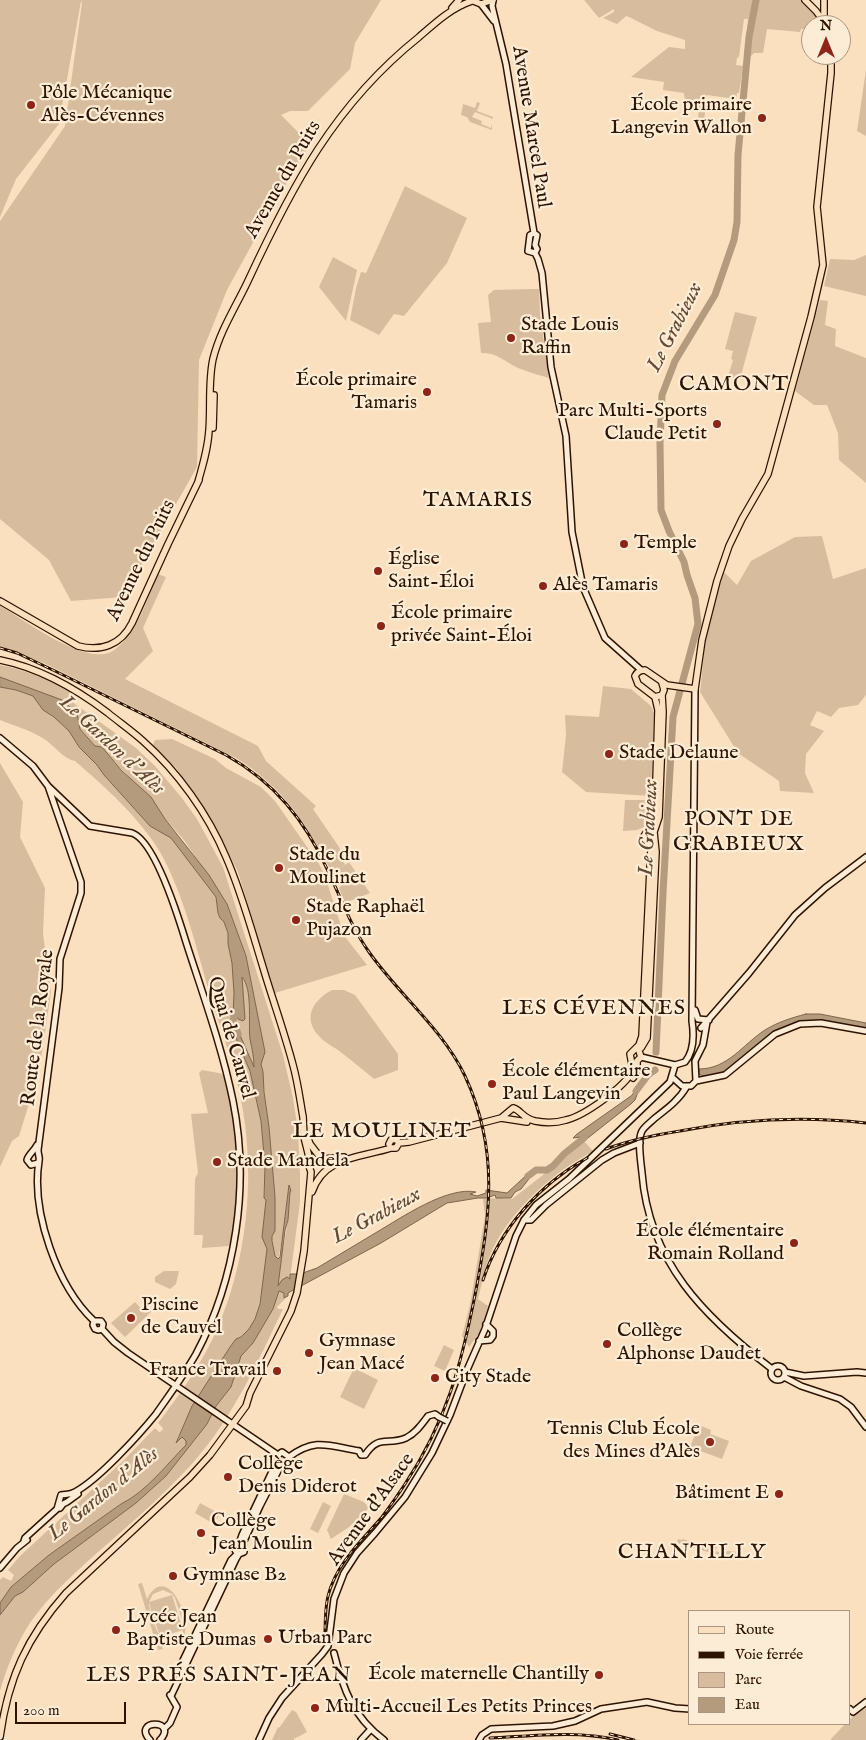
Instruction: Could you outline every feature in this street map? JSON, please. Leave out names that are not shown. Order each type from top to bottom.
[{"type":"main road","name":"Avenue du Puits","points":[[447,14],[459,0]]},
{"type":"main road","name":"Avenue du Puits","points":[[0,602],[78,646],[89,649],[98,649],[116,643],[128,631],[198,482],[208,443],[213,359],[221,336],[292,192],[326,136],[379,72],[409,44],[447,14],[471,0]]},
{"type":"main road","points":[[471,0],[481,4],[493,0]]},
{"type":"main road","name":"Avenue Marcel Paul","points":[[493,0],[492,6],[506,64],[536,235],[535,245],[537,249],[534,253],[542,273],[551,367],[566,436],[572,532],[582,587],[605,638],[636,665],[639,671]]},
{"type":"main road","points":[[807,2],[817,4],[824,0],[824,15]]},
{"type":"main road","points":[[807,2],[818,15]]},
{"type":"main road","name":"Avenue Marcel Paul","points":[[481,4],[497,26]]},
{"type":"main road","points":[[699,1080],[695,1061],[703,1045],[699,1029],[692,1021],[692,689],[717,581],[729,546],[768,474],[774,455],[823,265],[817,207],[831,65]]},
{"type":"main road","points":[[0,660],[39,672],[76,691],[143,740],[166,764],[207,820],[227,858],[243,903],[293,1065],[310,1144],[326,1164],[315,1183],[309,1201]]},
{"type":"main road","points":[[651,831],[654,817],[658,710],[654,697],[636,682],[635,678],[639,671],[645,670],[662,683],[692,689]]},
{"type":"main road","points":[[652,841],[645,840],[644,836],[646,832],[651,831],[659,816],[663,712],[662,683]]},
{"type":"main road","points":[[654,697],[671,686]]},
{"type":"main road","name":"Route de la Royale","points":[[0,738],[33,766],[48,786],[81,882],[81,893],[60,959],[59,988],[40,1140],[35,1154]]},
{"type":"main road","name":"Quai de Cauvel","points":[[48,786],[90,826],[134,833],[138,836],[145,844],[165,881],[176,910],[227,1073],[233,1101],[238,1142],[240,1181],[233,1249],[213,1318],[178,1388],[169,1396],[138,1435],[86,1484],[67,1497]]},
{"type":"main road","points":[[310,1160],[315,1157],[341,1158],[390,1146],[396,1148],[399,1143],[509,1116],[518,1116],[546,1126],[565,1124],[574,1121],[625,1087],[637,1072],[642,1036],[652,841],[655,836],[651,831]]},
{"type":"main road","points":[[638,1056],[674,1067],[685,1062],[692,1050],[699,1029],[754,967],[795,915],[813,898],[866,857]]},
{"type":"main road","points":[[692,990],[695,997],[696,1017],[700,1020],[708,1021]]},
{"type":"main road","points":[[674,1067],[672,1080],[685,1086],[691,1086],[699,1080],[725,1075],[775,1034],[794,1026],[821,1024],[866,1031]]},
{"type":"main road","name":"Avenue d'Alsace","points":[[259,1740],[269,1718],[282,1698],[328,1646],[334,1599],[344,1573],[357,1553],[376,1533],[405,1496],[432,1453],[487,1327],[516,1236],[524,1220],[536,1205],[569,1179],[672,1080]]},
{"type":"main road","points":[[685,1086],[683,1093],[676,1102],[643,1129],[641,1133],[643,1182],[647,1206],[660,1244],[672,1268],[699,1306],[772,1369]]},
{"type":"main road","points":[[509,1116],[509,1110],[513,1108],[518,1110],[518,1116]]},
{"type":"main road","points":[[0,1737],[4,1710],[14,1675],[29,1642],[50,1611],[66,1593],[190,1477],[210,1455],[229,1423],[246,1406],[250,1393],[291,1311],[298,1292],[311,1172],[308,1166],[310,1160],[304,1137],[303,1116]]},
{"type":"main road","points":[[524,1220],[531,1220],[546,1205],[602,1160],[640,1143]]},
{"type":"main road","points":[[311,1172],[316,1174],[342,1161],[390,1146]]},
{"type":"main road","points":[[628,1148],[641,1152]]},
{"type":"main road","points":[[36,1164],[28,1164],[28,1157],[35,1154],[39,1160],[36,1164],[42,1217],[52,1250],[67,1285],[86,1313],[94,1321],[95,1329],[102,1329],[114,1342],[279,1460],[288,1462],[289,1457],[312,1444],[359,1451],[364,1456],[367,1454],[367,1450],[381,1442],[408,1437],[420,1427],[428,1416],[435,1414],[447,1421]]},
{"type":"main road","name":"Avenue d'Alsace","points":[[482,1339],[490,1340],[493,1336],[494,1333],[487,1327]]},
{"type":"main road","points":[[774,1366],[779,1366],[784,1369],[784,1375],[779,1380],[774,1379],[770,1374],[774,1366]]},
{"type":"main road","points":[[784,1375],[804,1376],[866,1372]]},
{"type":"main road","points":[[784,1375],[801,1386],[840,1398],[851,1408],[866,1427]]},
{"type":"main road","points":[[162,1376],[168,1386],[169,1396]]},
{"type":"main road","points":[[161,1740],[164,1736],[164,1729],[170,1722],[177,1707],[169,1689],[231,1560],[238,1554],[235,1548],[244,1541],[279,1460],[280,1453],[285,1452],[289,1457]]},
{"type":"main road","points":[[0,1568],[25,1538],[53,1513],[61,1503],[66,1503],[67,1497],[62,1494],[60,1496],[61,1503]]},
{"type":"main road","points":[[334,1653],[342,1683],[353,1708],[371,1729],[384,1740]]},
{"type":"main road","points":[[479,1740],[490,1729],[553,1726],[575,1721],[601,1708],[647,1702],[688,1709]]},
{"type":"main road","points":[[851,1710],[853,1712],[866,1702]]},
{"type":"main road","points":[[150,1740],[146,1732],[150,1725],[158,1723],[164,1729]]},
{"type":"main road","points":[[361,1740],[371,1729]]},
{"type":"green space","points":[[0,0],[381,0],[355,43],[350,69],[308,111],[290,111],[281,115],[310,144],[273,206],[227,290],[199,360],[197,467],[123,597],[71,601],[49,560],[0,519],[0,221],[65,126],[82,3],[81,1],[59,124],[16,179],[0,217]]},
{"type":"green space","points":[[584,0],[800,0],[816,15],[801,15],[800,32],[767,29],[763,53],[754,53],[750,57],[744,57],[748,19],[744,19],[739,57],[737,58],[736,65],[743,66],[739,93],[737,93],[736,99],[707,95],[704,121],[698,119],[699,108],[685,103],[684,93],[663,90],[664,82],[631,77],[669,47],[685,49],[685,40],[657,31],[626,16],[617,24],[603,18],[614,12],[614,9],[599,18]]},
{"type":"green space","points":[[866,70],[866,136],[857,131]]},
{"type":"green space","points":[[477,102],[480,103],[477,111],[493,117],[493,119],[475,112],[472,117],[482,121],[481,124],[491,128],[492,124],[492,130],[470,122],[467,117],[461,115],[463,104],[475,108]]},
{"type":"green space","points":[[405,186],[467,218],[447,263],[404,316],[394,314],[379,335],[350,320],[361,272],[366,273]]},
{"type":"green space","points":[[866,255],[866,296],[824,286],[830,259],[854,260]]},
{"type":"green space","points":[[333,257],[357,270],[346,321],[319,287]]},
{"type":"green space","name":"Stade Louis Raffin","points":[[539,289],[540,315],[549,378],[518,368],[492,354],[481,353],[478,323],[491,322],[488,295],[494,290]]},
{"type":"green space","points":[[820,300],[828,301],[825,325],[836,329],[835,346],[866,358],[866,483],[839,460],[838,433],[827,405],[814,405],[795,391]]},
{"type":"green space","points":[[735,312],[757,317],[740,379],[728,377],[733,360],[731,359],[733,351],[725,349]]},
{"type":"green space","points":[[822,536],[833,579],[866,568],[866,695],[858,705],[839,708],[831,717],[817,711],[810,725],[824,731],[806,754],[805,773],[814,793],[780,791],[779,781],[738,753],[700,692],[706,636],[712,608],[724,572],[737,585],[751,561],[795,537]]},
{"type":"green space","points":[[158,574],[166,577],[143,628],[153,651],[125,679],[258,746],[266,761],[316,806],[313,809],[339,847],[345,865],[349,862],[370,893],[345,903],[339,888],[346,880],[333,875],[314,840],[293,809],[253,769],[236,758],[46,664],[0,646],[0,606],[70,647],[99,654],[111,652],[123,642],[136,625]]},
{"type":"green space","points":[[0,665],[36,675],[70,690],[68,699],[136,748],[155,766],[182,798],[197,819],[223,867],[283,1055],[298,1131],[300,1202],[290,1279],[278,1287],[288,1220],[289,1186],[285,1224],[278,1260],[275,1256],[272,1241],[275,1230],[275,1197],[261,1064],[265,1052],[246,956],[227,904],[184,840],[102,747],[95,746],[80,728],[77,713],[0,679]]},
{"type":"green space","name":"Stade Delaune","points":[[603,686],[631,689],[651,706],[654,713],[651,796],[586,792],[562,772],[566,735],[565,715],[599,717]]},
{"type":"green space","points":[[0,687],[33,696],[43,710],[69,731],[79,747],[150,826],[171,837],[216,897],[218,913],[228,933],[232,963],[234,1016],[236,1015],[242,991],[241,976],[249,999],[254,1068],[234,1027],[237,1041],[250,1071],[261,1121],[265,1166],[264,1198],[266,1200],[264,1242],[267,1248],[263,1290],[258,1312],[248,1331],[230,1347],[192,1406],[176,1442],[182,1437],[186,1441],[186,1445],[139,1492],[49,1555],[11,1587],[0,1603],[0,1580],[3,1577],[11,1581],[14,1575],[8,1570],[20,1556],[123,1461],[155,1428],[159,1432],[162,1431],[163,1428],[158,1423],[198,1365],[212,1340],[228,1302],[246,1221],[248,1166],[247,1138],[243,1111],[229,1053],[189,922],[176,885],[160,852],[142,826],[121,803],[75,761],[66,758],[39,736],[0,720]]},
{"type":"green space","name":"Stade du Moulinet","points":[[172,739],[215,759],[226,768],[261,787],[275,801],[319,864],[325,876],[346,938],[367,965],[275,993],[238,872],[200,801],[176,768],[153,745],[155,740]]},
{"type":"green space","points":[[0,763],[23,802],[20,837],[45,888],[43,934],[51,992],[39,1072],[19,1136],[12,1141],[0,1167]]},
{"type":"green space","points":[[625,800],[645,800],[644,827],[637,830],[623,831]]},
{"type":"green space","points":[[332,990],[344,990],[355,995],[398,1054],[398,1070],[374,1079],[319,1036],[311,1023],[312,1010],[325,994]]},
{"type":"green space","name":"Stade Mandela","points":[[202,1070],[224,1075],[233,1117],[237,1180],[234,1222],[229,1246],[202,1248],[203,1235],[194,1235],[195,1179],[198,1173],[191,1114],[208,1113],[199,1073]]},
{"type":"green space","points":[[584,1141],[593,1151],[564,1169],[538,1190],[508,1223],[493,1248],[478,1299],[488,1306],[480,1332],[469,1347],[462,1336],[470,1305],[485,1216],[483,1199],[512,1199]]},
{"type":"green space","points":[[164,1271],[179,1271],[176,1284],[170,1289],[155,1282],[155,1277]]},
{"type":"green space","points":[[279,1291],[284,1293],[285,1299],[277,1307],[278,1309],[283,1309],[243,1390],[219,1429],[179,1478],[88,1561],[46,1603],[31,1621],[21,1638],[0,1691],[0,1615],[15,1596],[23,1592],[54,1564],[136,1503],[166,1476],[207,1424],[216,1406],[231,1387],[241,1356],[253,1343],[273,1309]]},
{"type":"green space","name":"Piscine de Cauvel","points":[[135,1302],[145,1313],[150,1309],[152,1311],[125,1337],[111,1323]]},
{"type":"green space","points":[[444,1345],[454,1350],[445,1371],[434,1366]]},
{"type":"green space","points":[[354,1368],[378,1380],[364,1409],[340,1397]]},
{"type":"green space","name":"Tennis Club École des Mines d'Alès","points":[[699,1425],[711,1430],[710,1434],[729,1441],[722,1459],[690,1447]]},
{"type":"green space","points":[[344,1494],[364,1502],[369,1508],[349,1527],[331,1539],[327,1530]]},
{"type":"green space","points":[[323,1502],[331,1506],[318,1533],[310,1529]]},
{"type":"green space","points":[[200,1503],[220,1514],[214,1524],[195,1513]]},
{"type":"green space","points":[[678,1539],[706,1547],[708,1544],[717,1547],[715,1551],[725,1554],[727,1551],[739,1552],[736,1560],[680,1544],[677,1542]]},
{"type":"green space","points":[[142,1583],[147,1599],[157,1587],[167,1588],[176,1597],[182,1610],[185,1626],[184,1638],[176,1645],[161,1643],[163,1649],[158,1650],[138,1584]],"holes":[[[163,1590],[172,1594],[184,1626],[183,1630],[172,1595],[149,1602],[153,1594]],[[149,1603],[159,1635],[155,1626]],[[183,1630],[181,1637],[174,1642],[168,1643],[161,1637]]]},
{"type":"green space","points":[[866,1705],[866,1740],[830,1740],[844,1725],[851,1725],[851,1718]]},
{"type":"green space","points":[[292,1710],[296,1712],[307,1732],[294,1740],[272,1740],[278,1727]]},
{"type":"water","points":[[0,677],[62,700],[77,713],[80,729],[95,746],[102,747],[122,771],[151,797],[165,819],[209,875],[227,904],[246,956],[265,1052],[261,1064],[275,1197],[275,1231],[272,1241],[275,1256],[278,1259],[280,1257],[289,1185],[291,1191],[278,1286],[287,1277],[290,1279],[290,1274],[300,1274],[317,1268],[438,1198],[464,1191],[476,1192],[470,1194],[477,1196],[486,1193],[486,1190],[507,1193],[531,1171],[536,1170],[511,1198],[496,1198],[495,1195],[487,1198],[447,1203],[381,1243],[288,1293],[288,1296],[284,1298],[284,1293],[279,1291],[273,1309],[253,1343],[241,1356],[231,1387],[216,1406],[207,1424],[166,1476],[136,1503],[54,1564],[23,1592],[15,1596],[0,1615],[0,1603],[11,1587],[49,1555],[139,1492],[186,1445],[186,1441],[182,1437],[176,1443],[192,1406],[230,1347],[236,1339],[249,1329],[255,1319],[260,1304],[267,1249],[262,1237],[266,1200],[264,1198],[265,1166],[261,1121],[250,1071],[237,1041],[234,1025],[254,1067],[250,1039],[248,990],[242,977],[245,1019],[243,1021],[238,1019],[236,1015],[233,1016],[234,993],[228,933],[218,913],[216,897],[171,838],[150,826],[79,747],[69,731],[43,710],[33,696],[0,687]]},
{"type":"water","points":[[806,1014],[820,1014],[866,1023],[866,1029],[824,1021],[796,1022],[771,1033],[726,1071],[703,1076],[699,1074],[699,1069],[709,1068],[727,1060],[770,1027]]},
{"type":"water","points":[[641,1084],[635,1100],[631,1104],[584,1141],[577,1144],[581,1137],[573,1138],[577,1134],[631,1096]]},
{"type":"waterway","name":"Le Grabieux","points":[[656,1052],[673,717],[698,624],[695,598],[684,562],[661,510],[660,443],[662,395],[675,361],[715,295],[734,240],[737,222],[738,155],[749,37],[756,0]]},
{"type":"waterway","name":"Le Gardon d'Alès","points":[[237,1009],[233,1020],[238,1034]]},
{"type":"waterway","name":"Le Grabieux","points":[[636,1091],[648,1075],[655,1070]]},
{"type":"waterway","name":"Le Grabieux","points":[[528,1176],[536,1170],[547,1170],[553,1166],[564,1154],[584,1138]]},
{"type":"railway","points":[[0,648],[17,653],[226,755],[259,777],[273,790],[309,835],[319,852],[352,923],[369,952],[445,1042],[456,1059],[476,1104],[488,1158],[488,1212],[475,1295],[458,1370],[441,1416],[419,1461],[382,1517],[343,1563],[332,1584],[325,1616],[325,1637]]},
{"type":"railway","points":[[606,1149],[633,1140],[661,1134],[749,1121],[796,1119],[866,1123]]},
{"type":"railway","points":[[483,1280],[490,1261],[500,1243],[524,1209],[553,1181],[587,1158]]},
{"type":"railway","points":[[490,1738],[571,1734],[618,1740]]},
{"type":"railway","points":[[610,1734],[634,1740]]},
{"type":"place","name":"Pôle Mécanique Alès-Cévennes","points":[[31,105]]},
{"type":"place","name":"École primaire Langevin Wallon","points":[[762,118]]},
{"type":"place","name":"Stade Louis Raffin","points":[[511,338]]},
{"type":"place","name":"École primaire Tamaris","points":[[427,392]]},
{"type":"place","name":"Parc Multi-Sports Claude Petit","points":[[717,424]]},
{"type":"place","name":"Temple","points":[[624,544]]},
{"type":"place","name":"Église Saint-Éloi","points":[[378,571]]},
{"type":"place","name":"Alès Tamaris","points":[[543,586]]},
{"type":"place","name":"École primaire privée Saint-Éloi","points":[[381,626]]},
{"type":"place","name":"Stade Delaune","points":[[609,754]]},
{"type":"place","name":"Stade du Moulinet","points":[[279,868]]},
{"type":"place","name":"Stade Raphaël Pujazon","points":[[296,920]]},
{"type":"place","name":"École élémentaire Paul Langevin","points":[[492,1084]]},
{"type":"place","name":"Stade Mandela","points":[[217,1162]]},
{"type":"place","name":"École élémentaire Romain Rolland","points":[[794,1243]]},
{"type":"place","name":"Piscine de Cauvel","points":[[131,1318]]},
{"type":"place","name":"Collège Alphonse Daudet","points":[[607,1344]]},
{"type":"place","name":"Gymnase Jean Macé","points":[[309,1353]]},
{"type":"place","name":"France Travail","points":[[277,1371]]},
{"type":"place","name":"City Stade","points":[[435,1378]]},
{"type":"place","name":"Tennis Club École des Mines d'Alès","points":[[710,1442]]},
{"type":"place","name":"Collège Denis Diderot","points":[[228,1477]]},
{"type":"place","name":"Bâtiment E","points":[[779,1494]]},
{"type":"place","name":"Collège Jean Moulin","points":[[201,1533]]},
{"type":"place","name":"Gymnase B2","points":[[173,1576]]},
{"type":"place","name":"Lycée Jean Baptiste Dumas","points":[[116,1630]]},
{"type":"place","name":"Urban Parc","points":[[268,1639]]},
{"type":"place","name":"École maternelle Chantilly","points":[[599,1675]]},
{"type":"place","name":"Multi-Accueil Les Petits Princes","points":[[315,1708]]},
{"type":"district","name":"CAMONT","points":[[734,385]]},
{"type":"district","name":"TAMARIS","points":[[478,501]]},
{"type":"district","name":"PONT DE GRABIEUX","points":[[739,832]]},
{"type":"district","name":"LES CÉVENNES","points":[[594,1009]]},
{"type":"district","name":"LE MOULINET","points":[[382,1132]]},
{"type":"district","name":"CHANTILLY","points":[[692,1553]]},
{"type":"district","name":"LES PRÉS SAINT-JEAN","points":[[219,1676]]}]
